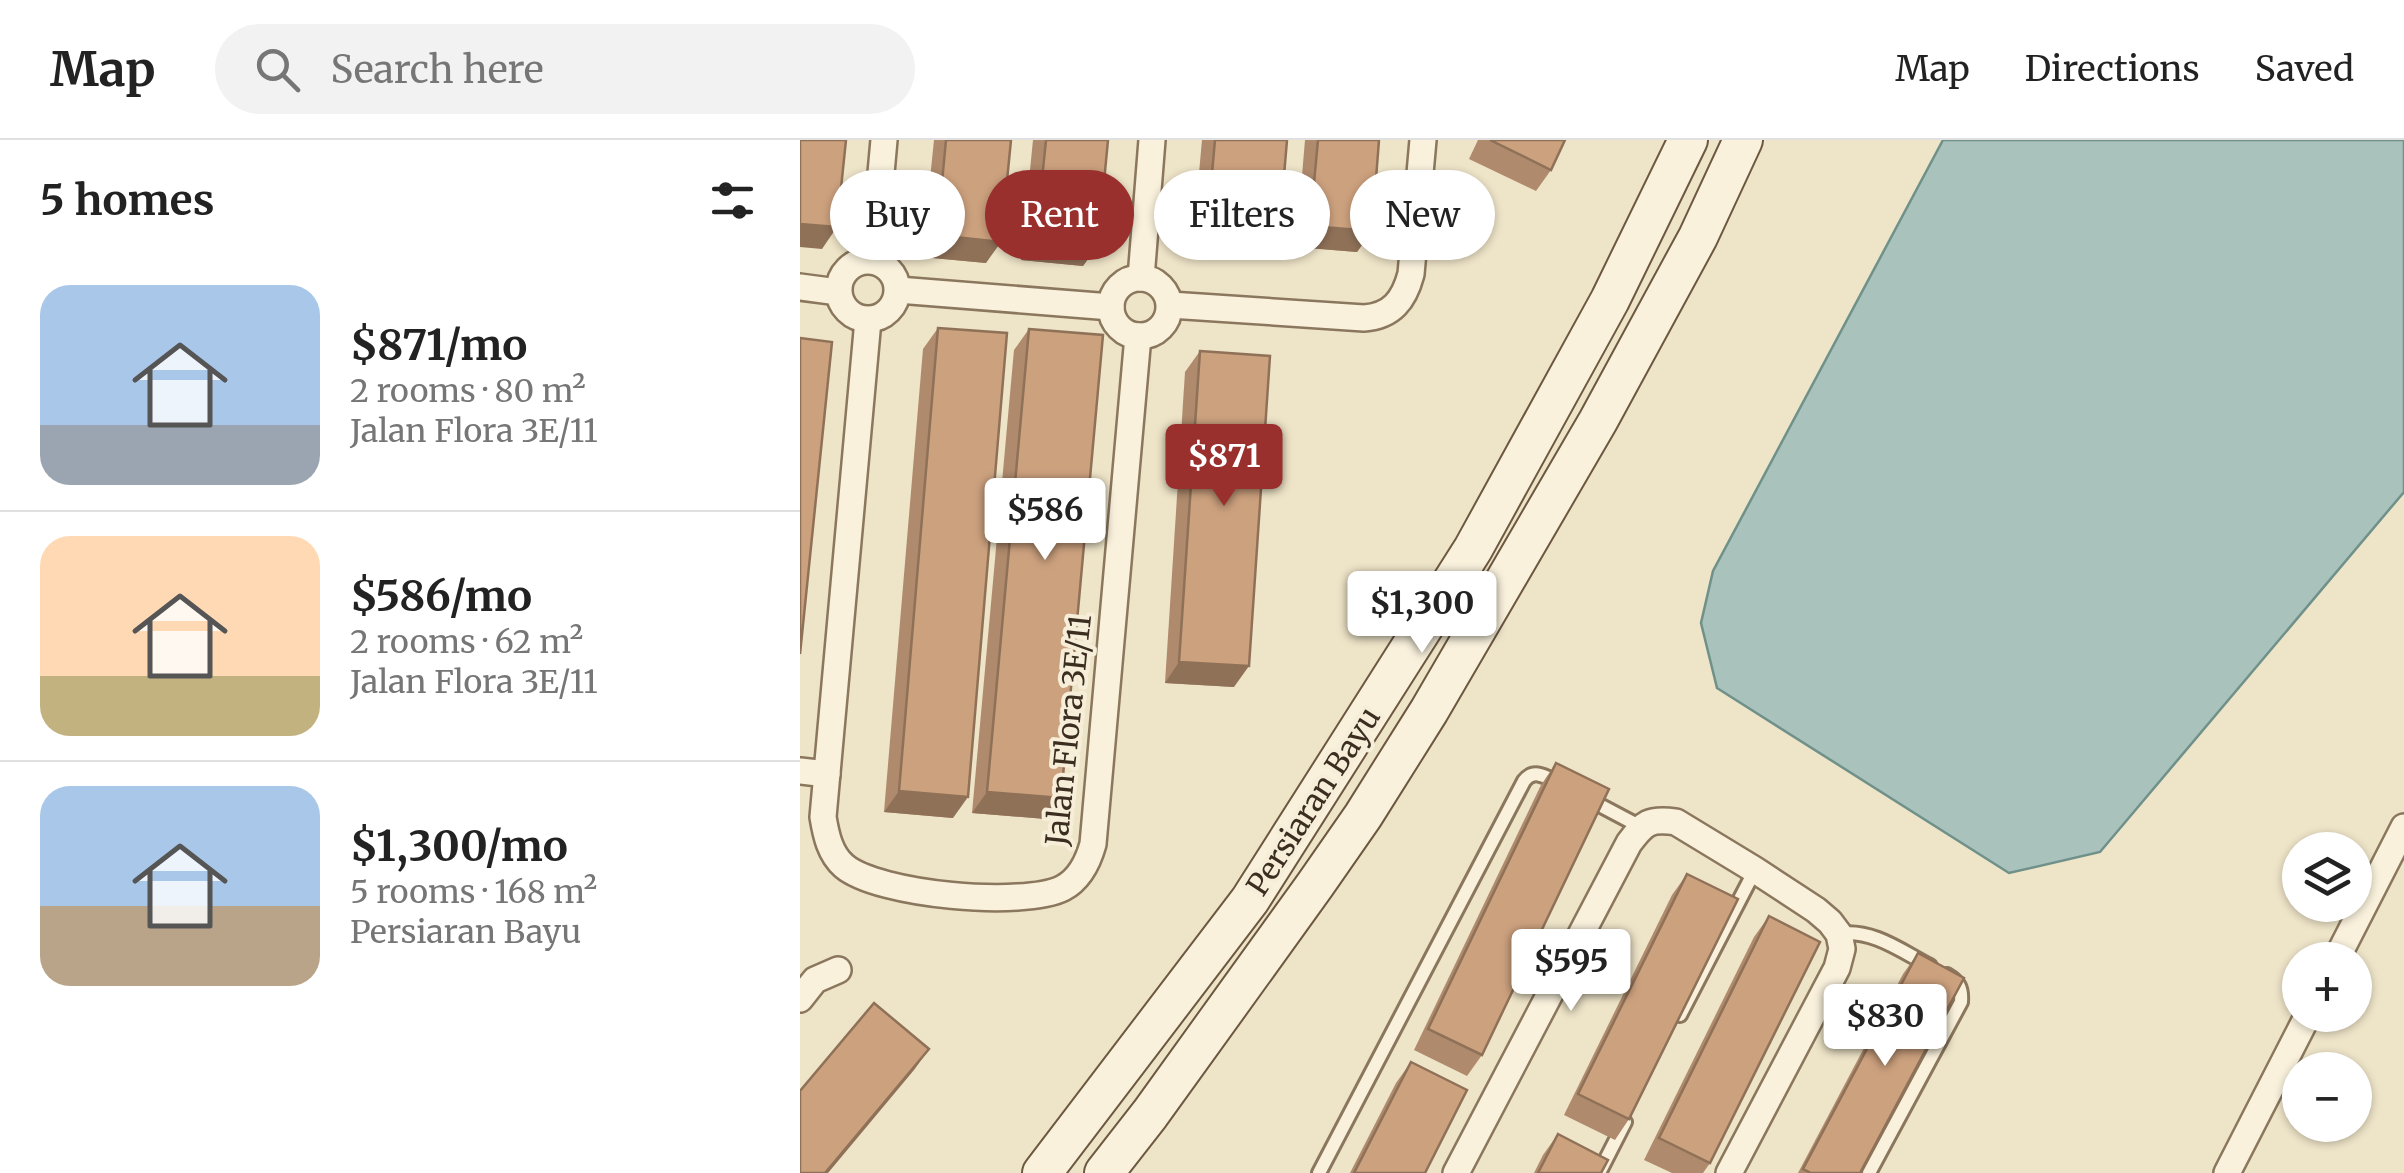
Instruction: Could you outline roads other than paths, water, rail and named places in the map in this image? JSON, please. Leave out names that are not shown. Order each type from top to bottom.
[{"type":"main road","name":"Persiaran Bayu","points":[[1042,1173],[1250,900],[1473,550],[1610,300],[1688,140]]},
{"type":"main road","name":"Persiaran Bayu","points":[[1104,1173],[1315,885],[1429,710],[1598,422],[1698,237],[1742,140]]},
{"type":"street","points":[[873,261],[884,140]]},
{"type":"street","points":[[1141,278],[1152,140]]},
{"type":"street","points":[[1170,305],[1364,318],[1379,317],[1390,310],[1400,302],[1411,274],[1424,140]]},
{"type":"street","points":[[873,261],[890,271],[898,290],[892,308],[877,319],[858,319],[844,308],[838,292],[849,268],[873,261]]},
{"type":"street","points":[[1141,278],[1164,289],[1170,305],[1164,324],[1157,331],[1138,336],[1122,330],[1111,307],[1113,297],[1124,283],[1141,278]]},
{"type":"street","points":[[800,287],[838,292]]},
{"type":"street","points":[[898,290],[1111,307]]},
{"type":"street","points":[[800,770],[827,774],[868,320]]},
{"type":"street","name":"Jalan Flora 3E/11","points":[[827,774],[823,818],[826,834],[844,866],[855,873],[950,897],[1054,892],[1076,878],[1093,844],[1138,336]]},
{"type":"street","points":[[1456,1173],[1628,843],[1651,824],[1676,822],[1816,910],[1839,934],[1842,948],[1837,968],[1729,1173]]},
{"type":"street","points":[[2345,942],[2404,827]]},
{"type":"street","points":[[800,999],[814,980],[838,970]]},
{"type":"street","points":[[2227,1173],[2299,1032]]},
{"type":"lane","points":[[1319,1173],[1527,777],[1542,774],[1651,824]]},
{"type":"lane","points":[[1677,1022],[1755,870]]},
{"type":"lane","points":[[1839,934],[1872,936],[1956,980],[1962,993],[1961,1002],[1870,1173]]},
{"type":"lane","points":[[1598,1173],[1633,1106]]},
{"type":"water","points":[[1943,140],[2404,140],[2404,492],[2100,852],[2009,873],[1717,688],[1701,623],[1713,571]]}]
